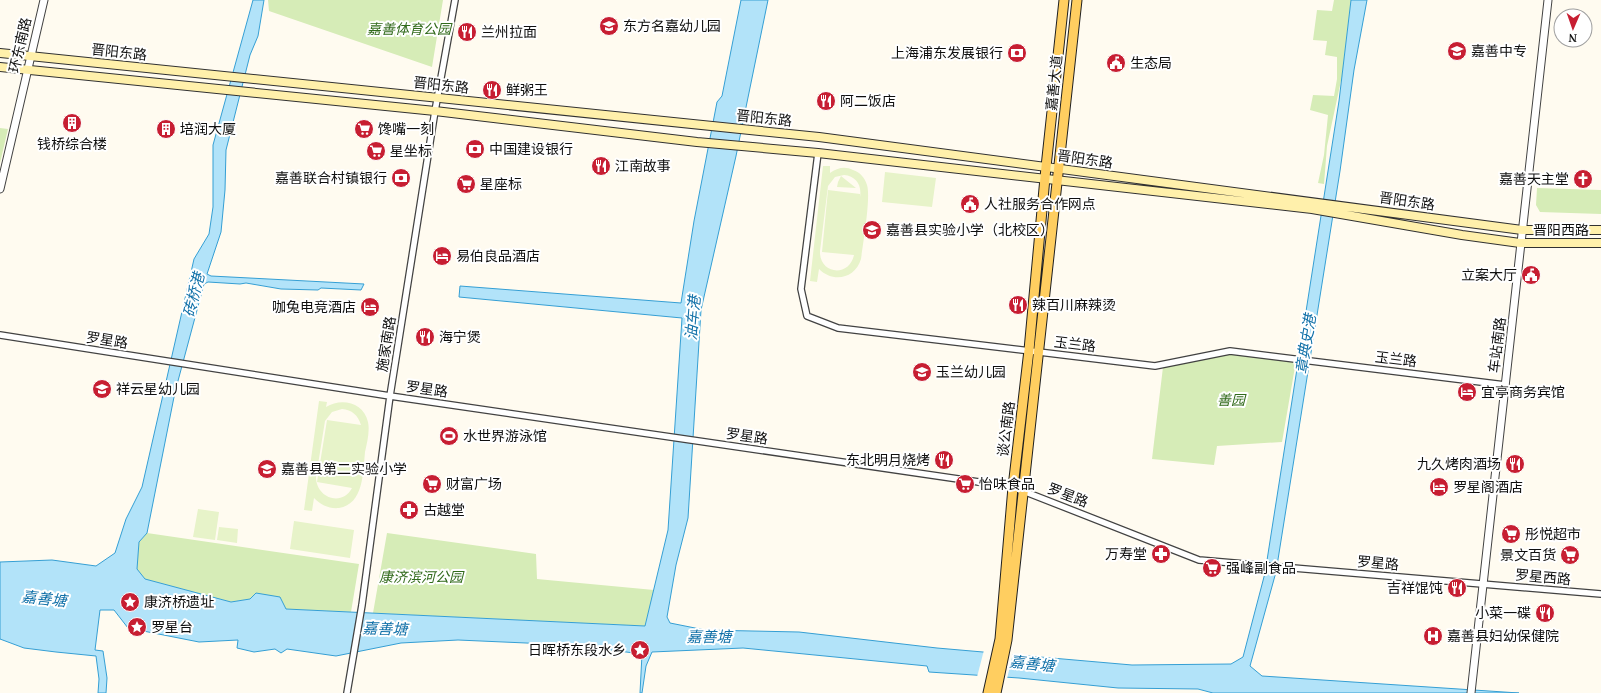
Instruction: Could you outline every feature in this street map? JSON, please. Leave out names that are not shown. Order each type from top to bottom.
[{"type":"main road","name":"嘉善大道","points":[[1046,167],[1064,0]]},
{"type":"main road","name":"嘉善大道","points":[[1058,168],[1077,0]]},
{"type":"main road","name":"晋阳东路","points":[[0,53],[819,137],[1058,168],[1343,210],[1522,230]]},
{"type":"main road","name":"晋阳东路","points":[[0,66],[27,70],[435,111],[749,148],[818,153],[1045,179],[1314,206]]},
{"type":"main road","name":"谈公南路","points":[[996,693],[1022,490],[1034,351],[1046,167]]},
{"type":"main road","name":"谈公南路","points":[[988,693],[1003,640],[1013,486],[1034,351],[1058,168]]},
{"type":"main road","name":"晋阳东路","points":[[1343,210],[1462,235],[1520,243]]},
{"type":"main road","name":"晋阳西路","points":[[1522,230],[1601,230]]},
{"type":"main road","name":"晋阳西路","points":[[1520,243],[1601,243]]},
{"type":"street","name":"环东南路","points":[[0,189],[44,0]]},
{"type":"street","name":"施家南路","points":[[347,693],[362,605],[390,396],[435,111],[455,0]]},
{"type":"street","name":"车站南路","points":[[1471,693],[1548,0]]},
{"type":"street","name":"玉兰路","points":[[818,153],[801,289],[806,316],[838,328],[1155,366],[1230,351],[1505,385]]},
{"type":"street","name":"罗星路","points":[[0,335],[390,396],[1013,486],[1199,560],[1263,564],[1482,584]]},
{"type":"street","name":"罗星西路","points":[[1482,584],[1601,594]]},
{"type":"green space","name":"嘉善体育公园","points":[[268,0],[443,0],[432,67],[269,11]]},
{"type":"green space","points":[[1334,0],[1351,0],[1342,76],[1327,146],[1324,184],[1318,183],[1324,155],[1328,115],[1310,110],[1313,95],[1334,96],[1337,79],[1337,57],[1325,55],[1327,41],[1313,40],[1317,10],[1332,11]]},
{"type":"green space","points":[[0,128],[8,129],[0,163]]},
{"type":"green space","points":[[823,166],[830,166],[830,173],[841,168],[847,168],[858,172],[864,178],[868,191],[861,259],[854,271],[843,277],[831,276],[819,269],[817,282],[810,281]],"holes":[[[844,175],[852,177],[859,185],[860,194],[828,190],[822,252],[854,255],[851,262],[846,267],[841,270],[835,270],[824,265],[821,259],[820,251],[828,186],[835,177]]]},
{"type":"green space","points":[[885,172],[936,178],[932,207],[882,202]]},
{"type":"green space","points":[[841,176],[856,188],[837,187]]},
{"type":"green space","points":[[1537,188],[1601,190],[1601,214],[1540,212],[1536,205]]},
{"type":"green space","name":"善园","points":[[1231,354],[1296,361],[1282,442],[1217,446],[1214,465],[1152,459],[1163,367]]},
{"type":"green space","points":[[319,401],[327,402],[326,407],[339,402],[345,402],[357,406],[366,415],[369,429],[361,486],[358,494],[347,505],[339,508],[325,506],[314,498],[312,511],[304,510]],"holes":[[[342,409],[352,412],[358,418],[361,425],[327,420],[317,482],[352,488],[348,494],[342,497],[330,498],[320,490],[317,484],[316,477],[325,421],[332,412]]]},
{"type":"green space","points":[[198,509],[219,512],[215,540],[193,537]]},
{"type":"green space","points":[[294,521],[354,530],[350,558],[290,549]]},
{"type":"green space","points":[[219,527],[238,529],[237,543],[217,540]]},
{"type":"green space","name":"康济滨河公园","points":[[147,533],[359,564],[351,612],[286,609],[250,599],[231,602],[145,579],[137,569],[139,542]]},
{"type":"green space","name":"康济滨河公园","points":[[387,533],[536,554],[537,579],[654,590],[645,626],[373,613]]},
{"type":"water","points":[[253,0],[264,0],[258,36],[250,55],[226,150],[225,190],[221,232],[207,274],[211,276],[364,284],[361,290],[321,288],[318,290],[281,289],[246,283],[208,282],[204,284],[175,392],[147,533],[139,542],[137,569],[145,579],[231,602],[250,599],[256,593],[280,597],[286,609],[645,626],[668,530],[682,318],[459,297],[460,286],[681,303],[694,221],[717,102],[722,96],[741,0],[768,0],[736,156],[701,310],[688,518],[676,565],[667,617],[670,623],[705,630],[799,632],[937,648],[1132,665],[1231,664],[1243,657],[1265,573],[1339,101],[1351,0],[1367,0],[1354,70],[1340,171],[1276,572],[1250,666],[1262,676],[1519,693],[1213,693],[1198,689],[1118,688],[1019,678],[929,672],[927,666],[743,648],[652,652],[646,666],[642,693],[640,693],[642,654],[571,645],[458,640],[401,643],[336,656],[287,649],[281,653],[275,649],[254,652],[237,648],[238,640],[199,642],[128,628],[114,610],[100,610],[95,650],[103,651],[107,678],[106,693],[98,693],[99,679],[96,656],[24,648],[0,639],[0,562],[52,560],[96,566],[115,553],[126,519],[142,487],[194,259],[209,234],[213,207],[213,145]]},
{"type":"pier","points":[[984,650],[1013,653],[1007,679],[977,677]]},
{"type":"place","name":"东方名嘉幼儿园","points":[[609,26]]},
{"type":"place","name":"兰州拉面","points":[[467,32]]},
{"type":"place","name":"嘉善中专","points":[[1457,51]]},
{"type":"place","name":"上海浦东发展银行","points":[[1017,53]]},
{"type":"place","name":"生态局","points":[[1116,63]]},
{"type":"place","name":"鲜粥王","points":[[492,90]]},
{"type":"place","name":"阿二饭店","points":[[826,101]]},
{"type":"place","name":"钱桥综合楼","points":[[72,123]]},
{"type":"place","name":"培润大厦","points":[[166,129]]},
{"type":"place","name":"馋嘴一刻","points":[[364,129]]},
{"type":"place","name":"中国建设银行","points":[[475,149]]},
{"type":"place","name":"星坐标","points":[[376,151]]},
{"type":"place","name":"江南故事","points":[[601,166]]},
{"type":"place","name":"嘉善联合村镇银行","points":[[401,178]]},
{"type":"place","name":"嘉善天主堂","points":[[1583,179]]},
{"type":"place","name":"星座标","points":[[466,184]]},
{"type":"place","name":"人社服务合作网点","points":[[970,204]]},
{"type":"place","name":"嘉善县实验小学（北校区）","points":[[872,230]]},
{"type":"place","name":"易伯良品酒店","points":[[442,256]]},
{"type":"place","name":"立案大厅","points":[[1531,275]]},
{"type":"place","name":"辣百川麻辣烫","points":[[1018,305]]},
{"type":"place","name":"咖兔电竞酒店","points":[[370,307]]},
{"type":"place","name":"海宁煲","points":[[425,337]]},
{"type":"place","name":"玉兰幼儿园","points":[[922,372]]},
{"type":"place","name":"祥云星幼儿园","points":[[102,389]]},
{"type":"place","name":"宜亭商务宾馆","points":[[1467,392]]},
{"type":"place","name":"水世界游泳馆","points":[[449,436]]},
{"type":"place","name":"东北明月烧烤","points":[[944,460]]},
{"type":"place","name":"九久烤肉酒场","points":[[1515,464]]},
{"type":"place","name":"嘉善县第二实验小学","points":[[267,469]]},
{"type":"place","name":"财富广场","points":[[432,484]]},
{"type":"place","name":"怡味食品","points":[[965,484]]},
{"type":"place","name":"罗星阁酒店","points":[[1439,487]]},
{"type":"place","name":"古越堂","points":[[409,510]]},
{"type":"place","name":"彤悦超市","points":[[1511,534]]},
{"type":"place","name":"万寿堂","points":[[1161,554]]},
{"type":"place","name":"景文百货","points":[[1570,555]]},
{"type":"place","name":"强峰副食品","points":[[1212,568]]},
{"type":"place","name":"吉祥馄饨","points":[[1457,588]]},
{"type":"place","name":"康济桥遗址","points":[[130,602]]},
{"type":"place","name":"小菜一碟","points":[[1545,613]]},
{"type":"place","name":"罗星台","points":[[137,627]]},
{"type":"place","name":"嘉善县妇幼保健院","points":[[1433,636]]},
{"type":"place","name":"日晖桥东段水乡","points":[[640,650]]},
{"type":"water label","name":"砖桥港","points":[[194,295]]},
{"type":"water label","name":"油车港","points":[[693,318]]},
{"type":"water label","name":"章典史港","points":[[1306,344]]},
{"type":"water label","name":"嘉善塘","points":[[44,599]]},
{"type":"water label","name":"嘉善塘","points":[[385,629]]},
{"type":"water label","name":"嘉善塘","points":[[709,637]]},
{"type":"water label","name":"嘉善塘","points":[[1032,664]]}]
